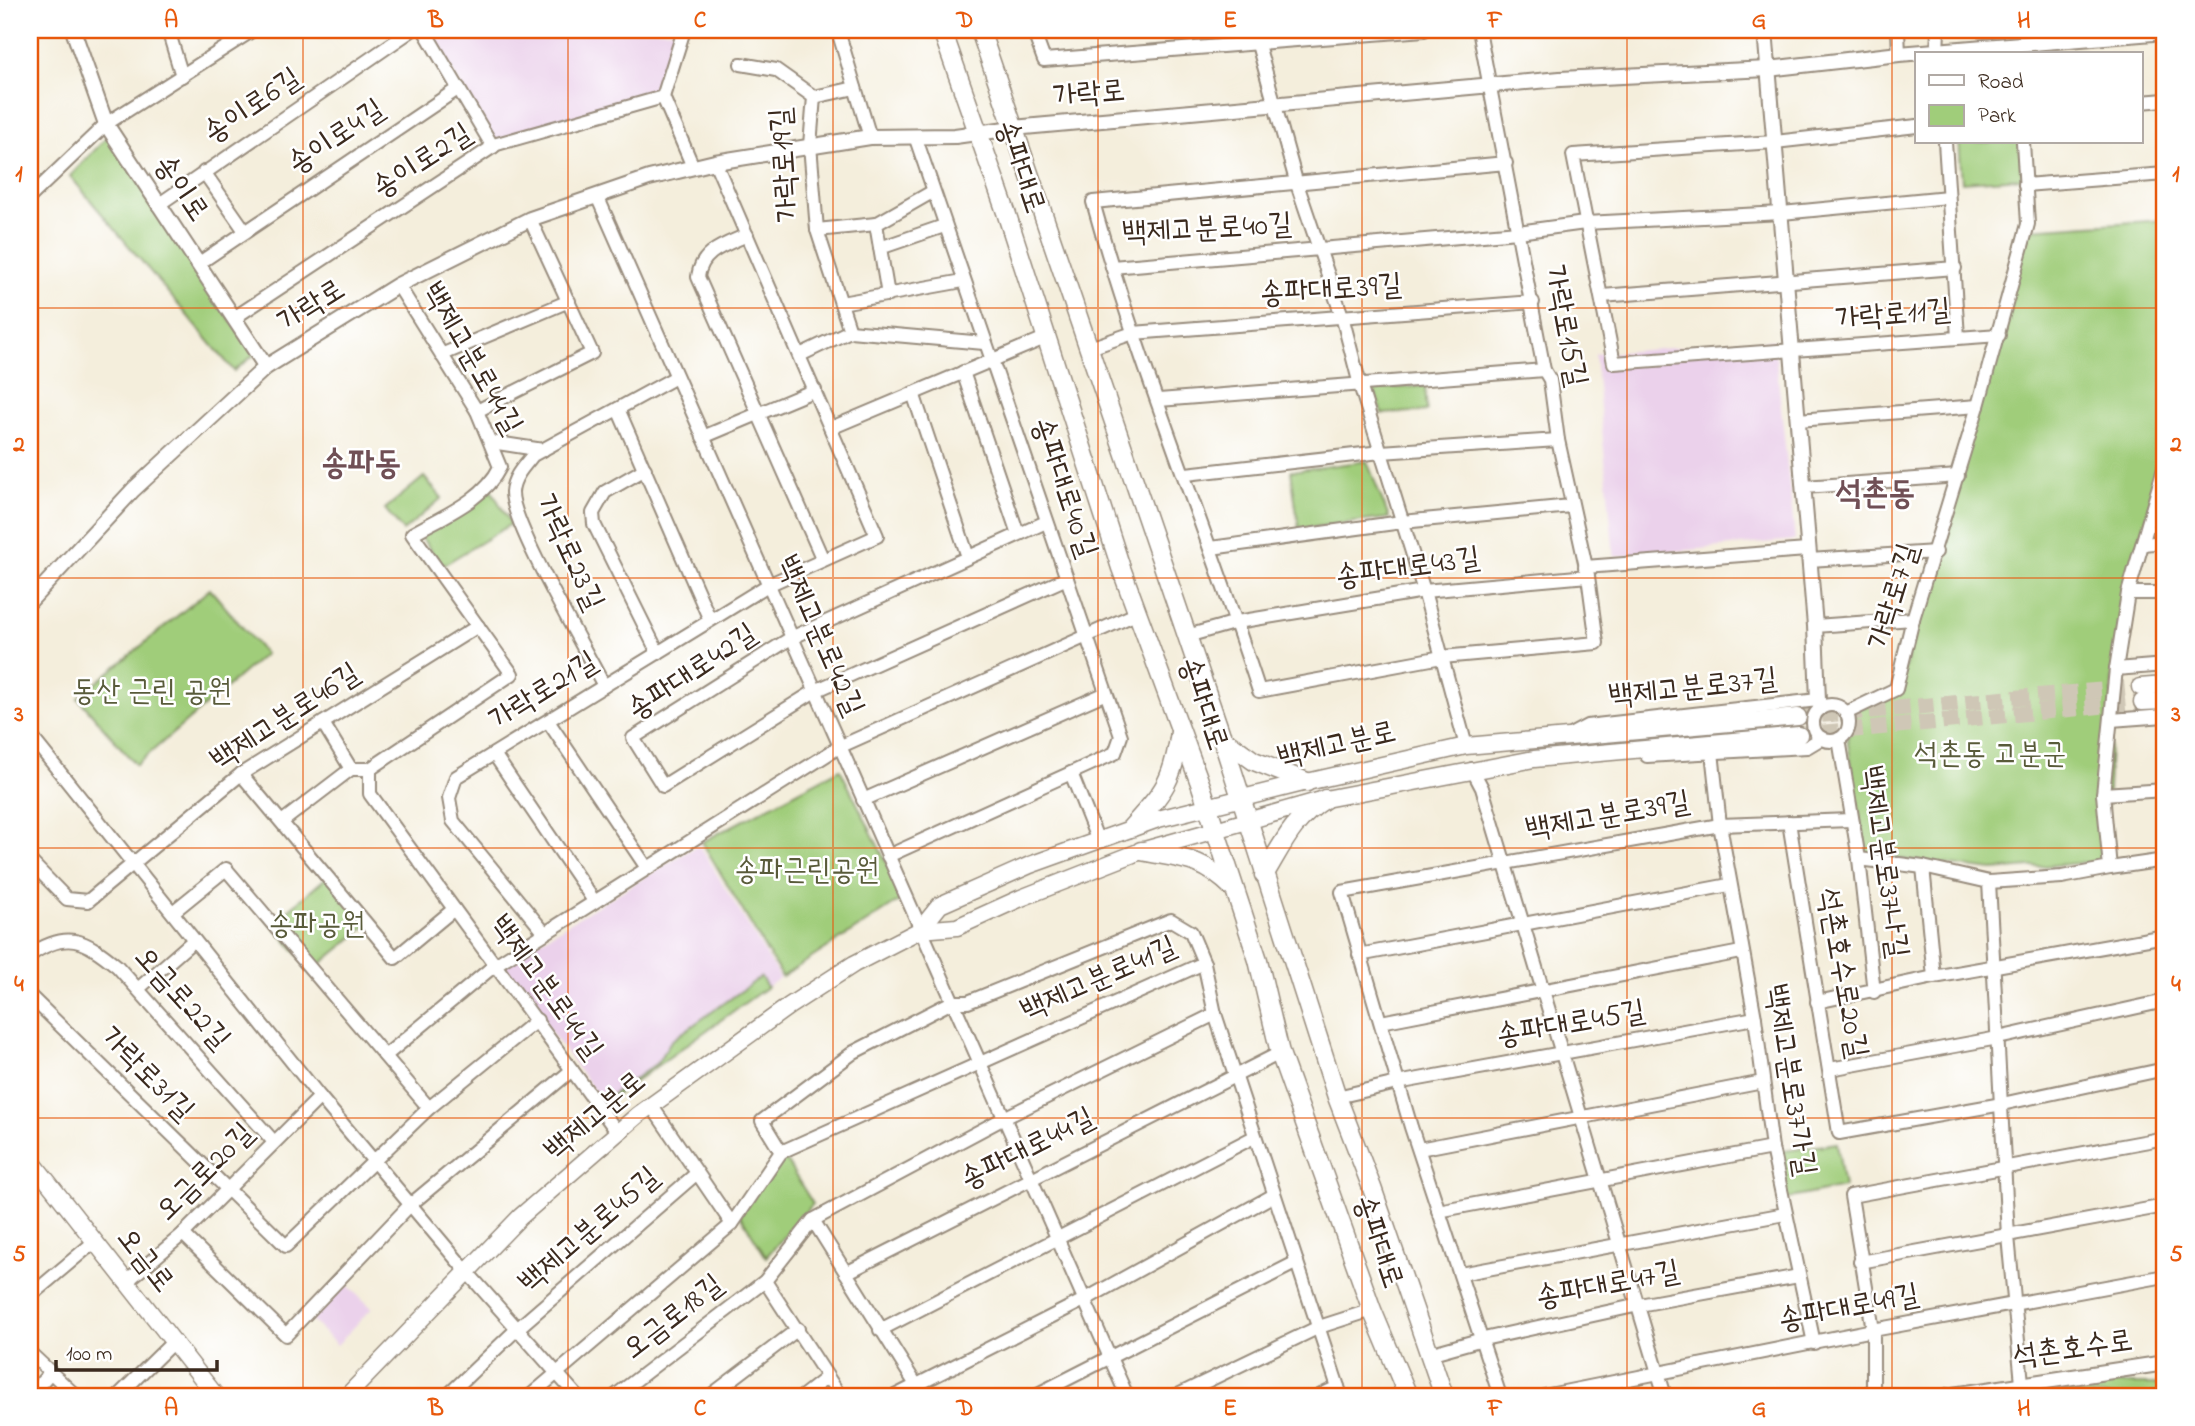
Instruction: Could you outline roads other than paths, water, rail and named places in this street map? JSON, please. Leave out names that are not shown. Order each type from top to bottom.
[{"type":"main road","name":"송파대로","points":[[942,30],[1138,612],[1208,807],[1258,960],[1280,1053],[1372,1310],[1408,1396]]},
{"type":"main road","name":"송파대로","points":[[980,30],[1222,738],[1337,1097],[1372,1188],[1444,1396]]},
{"type":"main road","points":[[2165,685],[2141,695],[2165,701]]},
{"type":"main road","name":"백제고분로","points":[[920,930],[940,905],[1030,865],[1131,828],[1240,798],[1466,746],[1798,717]]},
{"type":"main road","points":[[1131,828],[1168,784],[1175,768],[1181,729]]},
{"type":"main road","name":"백제고분로","points":[[347,1396],[520,1217],[651,1105],[800,999],[854,964],[920,930],[957,927],[1021,898],[1141,851],[1325,799],[1472,769],[1570,755],[1799,734]]},
{"type":"main road","points":[[1222,738],[1254,761],[1307,782]]},
{"type":"main road","points":[[1264,875],[1284,837],[1309,809],[1325,799]]},
{"type":"main road","points":[[1141,851],[1199,862],[1214,870],[1235,890]]},
{"type":"main road","name":"오금로","points":[[30,1159],[216,1396]]},
{"type":"street","name":"송이로","points":[[73,30],[106,124],[267,367]]},
{"type":"street","points":[[168,30],[182,76]]},
{"type":"street","points":[[30,197],[106,124],[182,76],[239,34],[253,30]]},
{"type":"street","name":"송이로6길","points":[[158,205],[412,30]]},
{"type":"street","points":[[424,30],[493,147]]},
{"type":"street","points":[[684,30],[663,97],[693,167]]},
{"type":"street","points":[[830,30],[838,31],[870,137]]},
{"type":"street","points":[[1033,30],[1044,60],[1424,30]]},
{"type":"street","name":"백제고분로40길","points":[[1254,30],[1296,181],[1342,316],[1466,746]]},
{"type":"street","points":[[1479,30],[1491,85]]},
{"type":"street","points":[[1765,30],[1815,626],[1819,704],[1814,724],[1822,738],[1839,739],[1847,730],[1846,713],[1837,706],[1819,704]]},
{"type":"street","points":[[1898,30],[1899,54]]},
{"type":"street","points":[[1937,52],[1938,30]]},
{"type":"street","name":"가락로","points":[[1948,52],[2165,32]]},
{"type":"street","name":"가락로","points":[[30,601],[133,490],[267,367],[398,285],[530,219],[649,178],[715,162],[870,137],[978,135],[1013,128],[1276,107],[1491,85],[1768,69],[1915,54]]},
{"type":"street","name":"가락로19길","points":[[741,64],[776,70],[814,97],[810,145],[817,230],[850,331]]},
{"type":"street","name":"가락로15길","points":[[1491,85],[1544,370],[1550,380],[1558,440],[1586,571]]},
{"type":"street","name":"송이로4길","points":[[198,264],[459,88]]},
{"type":"street","points":[[814,97],[855,88]]},
{"type":"street","name":"송이로2길","points":[[234,318],[493,147],[663,97]]},
{"type":"street","points":[[2142,102],[2165,100]]},
{"type":"street","points":[[1602,296],[1573,155],[1775,142],[1915,126]]},
{"type":"street","name":"송파대로40길","points":[[915,136],[1085,634]]},
{"type":"street","points":[[1945,144],[1958,337]]},
{"type":"street","name":"가락로7길","points":[[1846,713],[1896,689],[1913,619],[1936,552],[2028,224],[2023,144]]},
{"type":"street","name":"가락로21길","points":[[544,932],[453,821],[449,798],[456,777],[768,585],[877,536],[715,162]]},
{"type":"street","name":"백제고분로40길","points":[[1506,163],[1093,202],[1111,267],[1518,232],[1585,223]]},
{"type":"street","points":[[204,172],[244,231]]},
{"type":"street","points":[[2025,185],[2165,174]]},
{"type":"street","points":[[817,230],[876,223],[932,192]]},
{"type":"street","name":"백제고분로42길","points":[[597,196],[920,930]]},
{"type":"street","points":[[1585,223],[1782,213],[1948,197]]},
{"type":"street","points":[[477,411],[592,353],[530,219]]},
{"type":"street","points":[[876,223],[888,295]]},
{"type":"street","points":[[880,248],[944,226]]},
{"type":"street","points":[[747,235],[711,251],[699,265],[698,277],[824,560]]},
{"type":"street","points":[[1111,267],[1186,474],[1259,691],[1442,657],[1597,643],[1586,571]]},
{"type":"street","name":"가락로11길","points":[[1955,268],[1602,296],[1614,363],[1999,335]]},
{"type":"street","points":[[841,303],[963,281]]},
{"type":"street","name":"백제고분로44길","points":[[398,285],[477,411],[500,467],[492,483],[412,534],[512,674],[370,769],[370,794],[618,1133]]},
{"type":"street","points":[[440,355],[569,302]]},
{"type":"street","name":"송파대로39길","points":[[1087,349],[1133,333],[1533,302]]},
{"type":"street","points":[[800,355],[850,331],[984,343]]},
{"type":"street","points":[[831,428],[1045,338]]},
{"type":"street","points":[[1159,400],[1544,370]]},
{"type":"street","name":"송파대로40길","points":[[963,372],[1018,534]]},
{"type":"street","name":"가락로23길","points":[[604,686],[514,508],[512,491],[517,474],[533,455],[676,377]]},
{"type":"street","points":[[703,437],[815,390]]},
{"type":"street","points":[[913,393],[968,557]]},
{"type":"street","points":[[1798,420],[1978,406]]},
{"type":"street","points":[[618,409],[710,620]]},
{"type":"street","points":[[1186,474],[1381,452],[1558,440]]},
{"type":"street","points":[[491,442],[543,450]]},
{"type":"street","points":[[2110,868],[2103,794],[2116,669],[2128,593],[2165,465]]},
{"type":"street","name":"가락로23길","points":[[645,470],[605,492],[593,513],[594,524],[658,653]]},
{"type":"street","points":[[1804,487],[1958,476]]},
{"type":"street","points":[[1210,548],[1402,522],[1571,506]]},
{"type":"street","name":"송파대로42길","points":[[1046,522],[791,638],[633,738],[663,786],[815,691],[1067,578]]},
{"type":"street","points":[[2143,544],[2165,542]]},
{"type":"street","points":[[1808,555],[1936,552]]},
{"type":"street","name":"송파대로43길","points":[[1187,636],[1237,622],[1423,591],[1586,571],[1808,555]]},
{"type":"street","points":[[2128,593],[2165,593]]},
{"type":"street","points":[[385,1056],[495,965],[839,747],[1138,612]]},
{"type":"street","points":[[1815,626],[1913,619]]},
{"type":"street","name":"백제고분로46길","points":[[30,861],[67,899],[76,902],[98,895],[241,774],[478,626]]},
{"type":"street","points":[[888,856],[1115,753],[1121,736],[1085,634]]},
{"type":"street","points":[[2116,669],[2165,665]]},
{"type":"street","points":[[863,800],[1104,694]]},
{"type":"street","name":"백제고분로37길","points":[[1567,737],[1587,726],[1819,704]]},
{"type":"street","points":[[2111,720],[2165,716]]},
{"type":"street","points":[[548,721],[647,868]]},
{"type":"street","points":[[323,723],[351,769]]},
{"type":"street","points":[[30,735],[133,867],[173,912],[320,1097],[467,1272]]},
{"type":"street","name":"백제고분로37길","points":[[1570,755],[1591,760],[1807,747],[1822,738]]},
{"type":"street","name":"백제고분로37나길","points":[[1839,739],[1858,859],[1874,992]]},
{"type":"street","name":"백제고분로37가길","points":[[1712,752],[1729,885],[1755,1018],[1772,1148],[1814,1343]]},
{"type":"street","points":[[494,754],[594,901]]},
{"type":"street","points":[[283,821],[351,769],[370,769]]},
{"type":"street","name":"백제고분로39길","points":[[1472,769],[1482,788],[1665,1396]]},
{"type":"street","points":[[1071,773],[1098,841]]},
{"type":"street","name":"백제고분로44길","points":[[241,774],[395,958],[454,909]]},
{"type":"street","points":[[2103,794],[2165,790]]},
{"type":"street","points":[[1720,825],[1851,820]]},
{"type":"street","name":"석촌호수로20길","points":[[1789,822],[1839,1133],[2002,1104]]},
{"type":"street","name":"백제고분로39길","points":[[1359,955],[1342,892],[1504,861],[1720,825]]},
{"type":"street","points":[[1858,859],[1923,867],[1989,883],[2062,877],[2165,860]]},
{"type":"street","points":[[1923,867],[1934,977]]},
{"type":"street","points":[[173,912],[226,869],[429,1108]]},
{"type":"street","points":[[1989,883],[1996,966],[2008,1236],[2022,1382]]},
{"type":"street","points":[[1500,1396],[1479,1339],[1397,1083],[1359,955],[1729,885]]},
{"type":"street","name":"백제고분로41길","points":[[1171,920],[1191,932],[1204,963],[979,1061],[781,1152],[762,1121],[854,1052],[952,1002],[968,1002],[1171,920]]},
{"type":"street","points":[[920,930],[1006,1116],[1031,1179],[1086,1299],[1108,1359],[1127,1396]]},
{"type":"street","points":[[1817,1002],[1874,992],[1934,977],[2165,936]]},
{"type":"street","name":"오금로22길","points":[[30,955],[47,943],[68,939],[84,943],[117,965],[274,1142]]},
{"type":"street","points":[[138,989],[194,940]]},
{"type":"street","points":[[1381,1022],[1741,952]]},
{"type":"street","points":[[1204,963],[1214,1014],[1340,1392],[1319,1396]]},
{"type":"street","name":"가락로31길","points":[[30,996],[226,1191]]},
{"type":"street","points":[[1830,1069],[1998,1038],[2165,1001]]},
{"type":"street","points":[[919,1391],[813,1220],[1006,1116],[1214,1014]]},
{"type":"street","name":"송파대로45길","points":[[1337,1097],[1397,1083],[1755,1018]]},
{"type":"street","points":[[226,1191],[286,1246],[373,1159],[429,1108],[537,1020]]},
{"type":"street","name":"송파대로44길","points":[[846,1273],[1280,1053]]},
{"type":"street","points":[[2002,1104],[2165,1069]]},
{"type":"street","points":[[183,1234],[286,1335],[410,1205],[572,1070]]},
{"type":"street","points":[[1419,1149],[1763,1082]]},
{"type":"street","name":"오금로20길","points":[[125,1283],[183,1234],[320,1097]]},
{"type":"street","points":[[651,1105],[732,1224]]},
{"type":"street","points":[[880,1330],[1254,1138]]},
{"type":"street","points":[[1873,1396],[1873,1330],[1851,1196],[2165,1138]]},
{"type":"street","points":[[1438,1211],[1772,1148]]},
{"type":"street","points":[[530,1396],[556,1371],[732,1224],[781,1152]]},
{"type":"street","name":"백제고분로45길","points":[[447,1396],[517,1329],[697,1173]]},
{"type":"street","points":[[895,1396],[919,1391],[1274,1195]]},
{"type":"street","points":[[1860,1262],[2165,1206]]},
{"type":"street","points":[[1460,1274],[1785,1214]]},
{"type":"street","name":"오금로18길","points":[[615,1396],[765,1280],[813,1220]]},
{"type":"street","points":[[30,1296],[94,1242]]},
{"type":"street","points":[[1034,1396],[1297,1262]]},
{"type":"street","name":"백제고분로45길","points":[[467,1272],[578,1396]]},
{"type":"street","name":"송파대로47길","points":[[1429,1354],[1479,1339],[1639,1305],[1799,1276]]},
{"type":"street","name":"송파대로49길","points":[[1544,1396],[1873,1330],[2165,1276]]},
{"type":"street","points":[[765,1280],[840,1396]]},
{"type":"street","points":[[1176,1396],[1319,1327],[1372,1310]]},
{"type":"street","points":[[710,1396],[798,1329]]},
{"type":"street","points":[[118,1396],[172,1343]]},
{"type":"street","points":[[30,1353],[76,1396]]},
{"type":"street","name":"석촌호수로","points":[[1947,1396],[2022,1382],[2165,1363]]},
{"type":"street","points":[[30,1395],[50,1373]]},
{"type":"street","points":[[803,1396],[826,1378]]},
{"type":"tunnel","points":[[1798,717],[2140,687]]},
{"type":"tunnel","points":[[1799,735],[2142,702]]},
{"type":"district","name":"송파동","points":[[361,465]]},
{"type":"district","name":"석촌동","points":[[1875,495]]},
{"type":"park label","name":"동산 근린 공원","points":[[152,693]]},
{"type":"park label","name":"석촌동 고분군","points":[[1990,756]]},
{"type":"park label","name":"송파근린공원","points":[[807,872]]},
{"type":"park label","name":"송파공원","points":[[317,926]]}]
